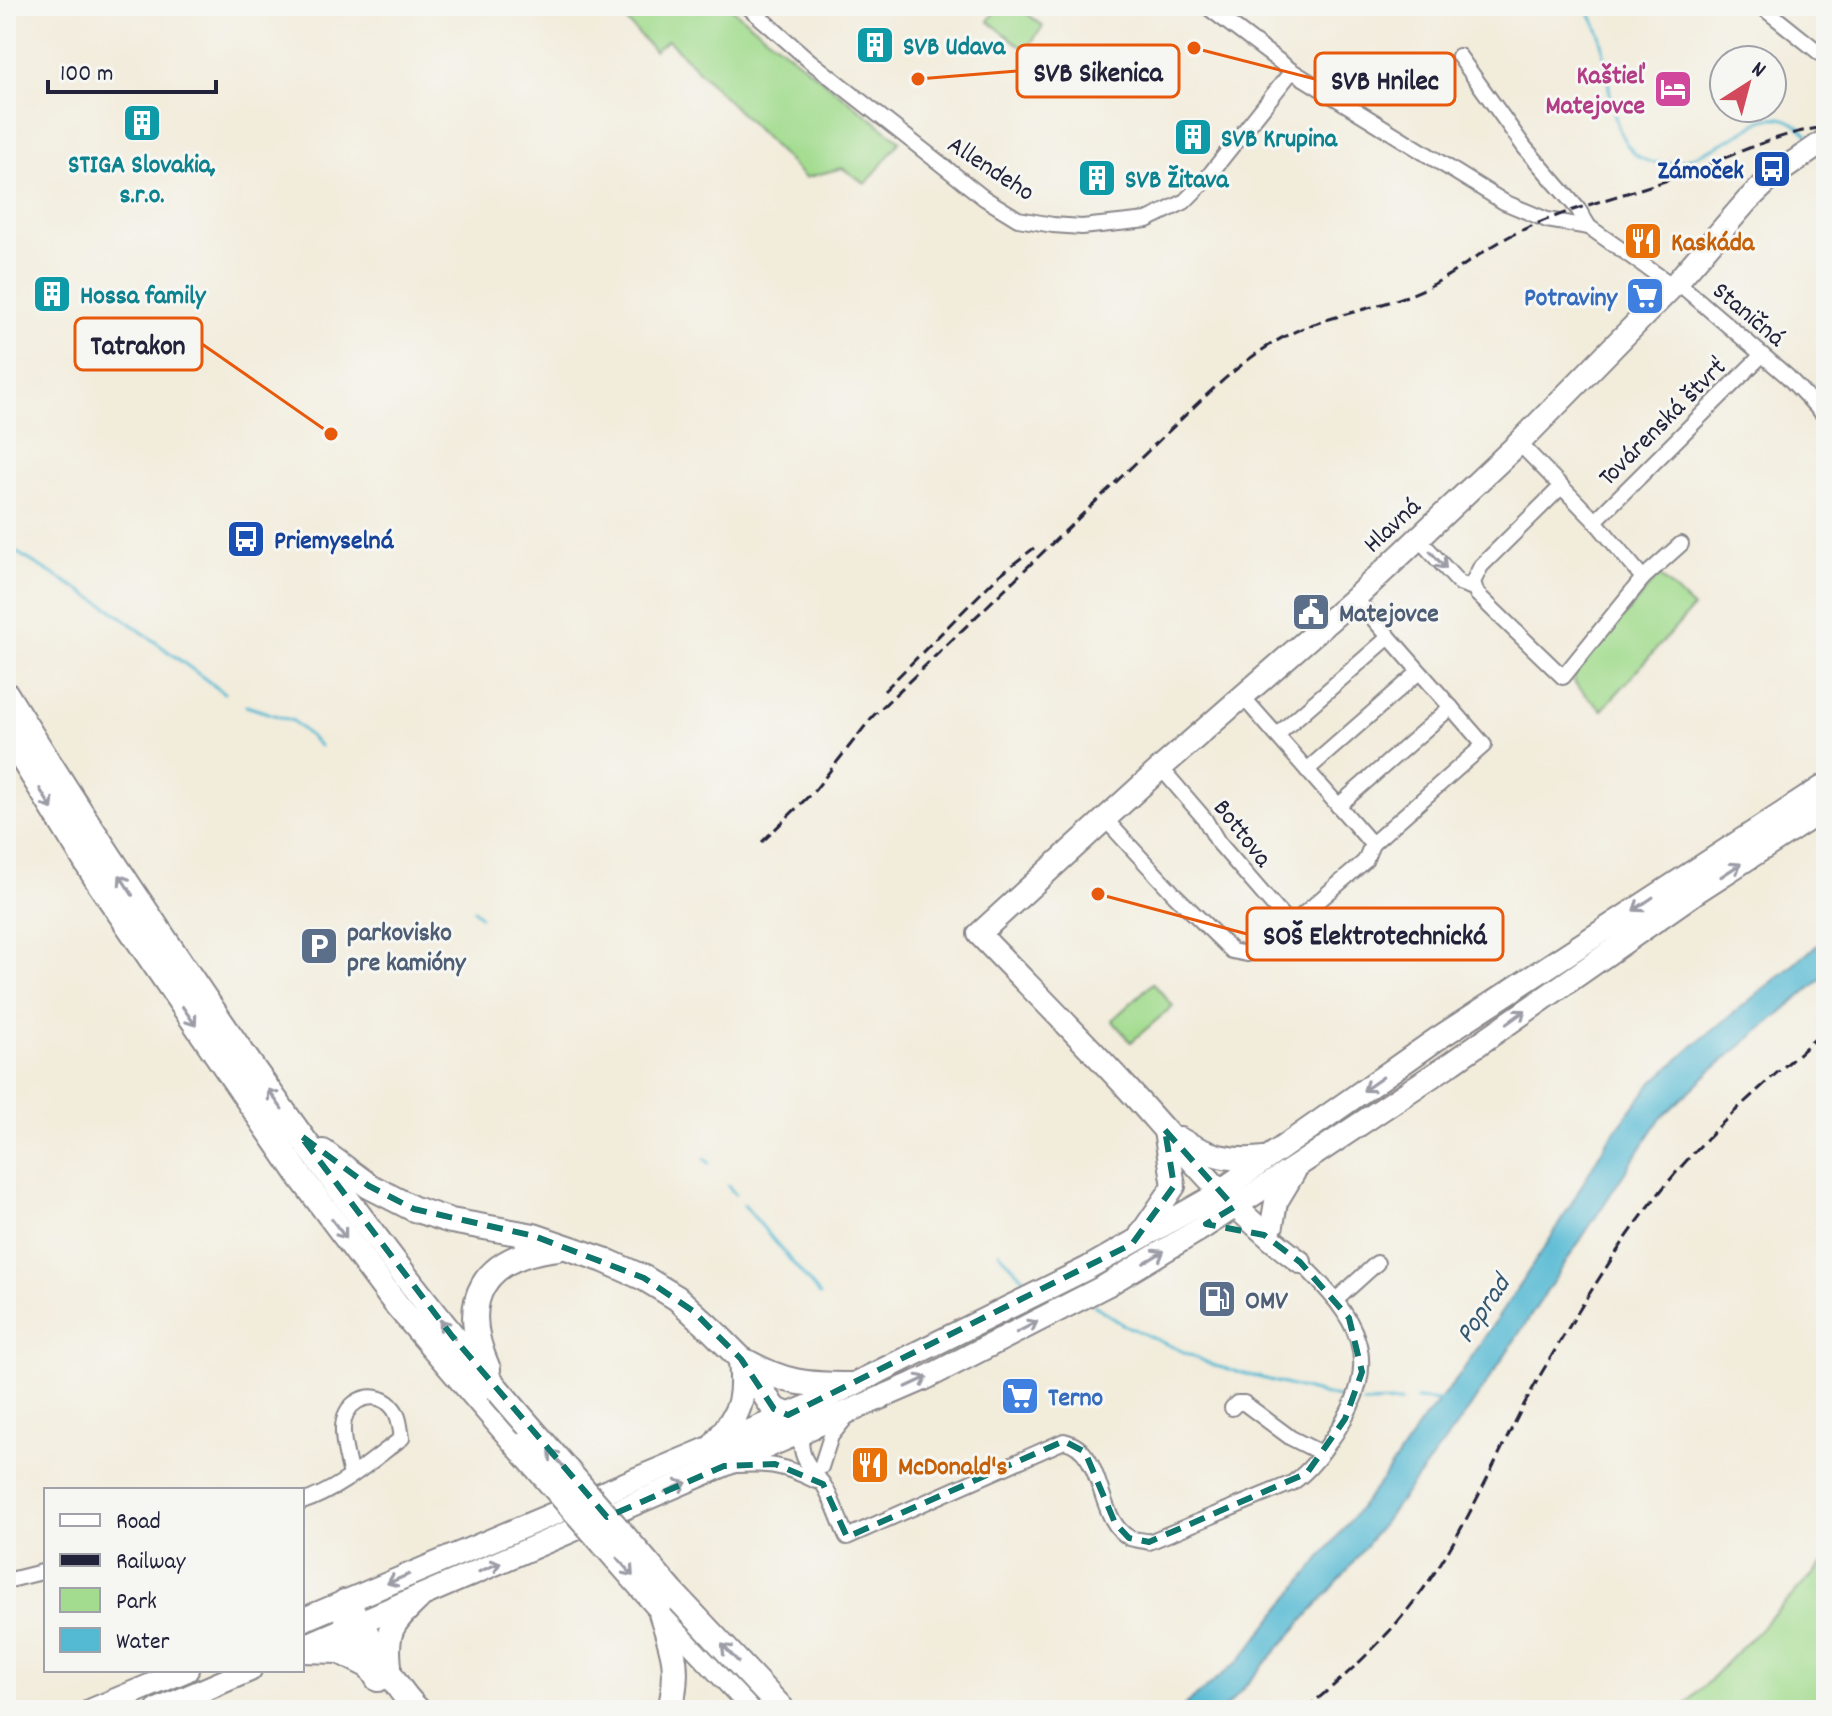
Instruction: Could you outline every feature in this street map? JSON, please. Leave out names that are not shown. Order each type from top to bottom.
[{"type":"highway","points":[[6,694],[148,919],[300,1135],[406,1277],[497,1389],[672,1592],[783,1710]]},
{"type":"highway","points":[[6,732],[106,894],[300,1176],[396,1304],[659,1607],[756,1710]]},
{"type":"highway","points":[[300,1135],[369,1186],[414,1209],[451,1221],[534,1236],[625,1268],[677,1298],[741,1359],[774,1409],[794,1424]]},
{"type":"highway","points":[[497,1389],[476,1343],[474,1314],[482,1289],[512,1259],[537,1250],[573,1250]]},
{"type":"highway","points":[[741,1359],[770,1375],[804,1385],[850,1385]]},
{"type":"highway","points":[[720,1454],[741,1405],[744,1386],[741,1359]]},
{"type":"highway","points":[[770,1375],[789,1399],[794,1424]]},
{"type":"highway","points":[[390,1676],[387,1635],[395,1620],[418,1598]]},
{"type":"highway","points":[[345,1602],[367,1665]]},
{"type":"highway","points":[[659,1607],[675,1658],[676,1685],[670,1710]]},
{"type":"highway","points":[[355,1626],[418,1710]]},
{"type":"highway","points":[[304,1649],[339,1651],[367,1665],[407,1710]]},
{"type":"main road","name":"Hlavná","points":[[1165,1130],[979,934],[1161,768],[1355,598],[1519,443],[1747,201],[1772,177],[1818,144]]},
{"type":"main road","points":[[304,1619],[794,1424],[851,1411],[924,1379],[1080,1299],[1202,1228],[1270,1157],[1437,1039],[1826,785]]},
{"type":"main road","points":[[794,1424],[850,1385],[1041,1293],[1132,1244],[1297,1166],[1453,1062],[1600,957],[1826,808]]},
{"type":"main road","points":[[1165,1130],[1219,1159],[1241,1161],[1270,1157]]},
{"type":"main road","points":[[1165,1130],[1300,1262]]},
{"type":"main road","points":[[1132,1244],[1153,1220],[1174,1186],[1165,1130]]},
{"type":"main road","points":[[1192,1147],[1233,1195]]},
{"type":"main road","points":[[1268,1230],[1276,1202],[1297,1166]]},
{"type":"main road","points":[[1202,1228],[1268,1230]]},
{"type":"main road","points":[[304,1648],[418,1598],[720,1454]]},
{"type":"main road","points":[[92,1710],[182,1672]]},
{"type":"main road","points":[[157,1710],[245,1672]]},
{"type":"street","name":"Allendeho","points":[[747,6],[984,198],[1018,219],[1053,225],[1082,227],[1147,220],[1184,202],[1202,184],[1292,71]]},
{"type":"street","points":[[1206,6],[1292,71],[1504,202],[1547,220],[1589,227]]},
{"type":"street","points":[[1761,6],[1823,55]]},
{"type":"street","points":[[1459,56],[1525,148],[1578,209],[1589,227]]},
{"type":"street","name":"Staničná","points":[[1589,227],[1670,282],[1683,287],[1787,376],[1826,417]]},
{"type":"street","name":"Továrenská štvrť","points":[[1595,521],[1762,355]]},
{"type":"street","name":"Továrenská štvrť","points":[[1519,443],[1595,521],[1643,578]]},
{"type":"street","name":"Továrenská štvrť","points":[[1466,585],[1481,566],[1561,487]]},
{"type":"street","points":[[1418,538],[1563,677],[1643,578],[1681,544]]},
{"type":"street","points":[[1105,819],[1175,895],[1238,954],[1255,954],[1365,861],[1372,844],[1484,745],[1355,598]]},
{"type":"street","points":[[1277,735],[1389,637]]},
{"type":"street","points":[[1307,770],[1419,672]]},
{"type":"street","points":[[1243,697],[1372,844]]},
{"type":"street","points":[[1338,806],[1451,707]]},
{"type":"street","name":"Bottova","points":[[1161,768],[1204,818],[1218,842],[1290,925]]},
{"type":"street","points":[[794,1424],[814,1446],[823,1484],[847,1537],[1064,1441],[1074,1443],[1085,1452],[1115,1523],[1129,1538],[1149,1542],[1292,1483],[1307,1473],[1345,1419],[1362,1372],[1360,1344],[1337,1299],[1300,1262]]},
{"type":"street","points":[[1337,1299],[1377,1263]]},
{"type":"street","points":[[304,1501],[351,1476],[402,1438],[395,1410],[375,1397],[362,1398],[350,1406],[343,1421],[351,1476]]},
{"type":"street","points":[[1232,1408],[1237,1403],[1244,1403],[1291,1438],[1321,1453]]},
{"type":"street","points":[[821,1467],[831,1436],[851,1411]]},
{"type":"street","points":[[794,1424],[800,1451],[811,1473],[823,1484]]},
{"type":"street","points":[[720,1454],[789,1467],[823,1484]]},
{"type":"street","points":[[6,1581],[44,1572]]},
{"type":"highlighted area","points":[[1165,1130],[1234,1207],[1206,1224],[1264,1235],[1300,1262],[1349,1318],[1362,1372],[1345,1419],[1307,1473],[1149,1542],[1129,1538],[1115,1523],[1085,1452],[1064,1441],[847,1537],[823,1484],[775,1464],[724,1466],[607,1517],[452,1336],[300,1135],[369,1186],[414,1209],[534,1236],[644,1278],[693,1311],[741,1359],[774,1409],[788,1415],[1132,1244],[1174,1186]]},
{"type":"green space","points":[[613,6],[728,6],[900,141],[866,184],[842,168],[805,178],[668,40],[654,51]]},
{"type":"green space","points":[[999,6],[1017,6],[1043,26],[1026,50],[988,21]]},
{"type":"green space","points":[[1659,575],[1693,608],[1602,710],[1575,684],[1574,676]]},
{"type":"green space","points":[[1153,983],[1173,1006],[1131,1042],[1112,1020]]},
{"type":"green space","points":[[1826,1561],[1826,1710],[1690,1710],[1685,1705]]},
{"type":"water","points":[[1826,938],[1826,975],[1711,1071],[1660,1119],[1470,1408],[1343,1576],[1230,1703],[1221,1710],[1179,1710],[1240,1660],[1385,1476],[1423,1420],[1457,1379],[1556,1230],[1606,1143],[1650,1085]]},
{"type":"waterway","points":[[1277,6],[1315,14],[1380,6]]},
{"type":"waterway","points":[[1583,6],[1600,34],[1611,101],[1622,136],[1635,154],[1649,162],[1683,160],[1771,118],[1790,121],[1811,138]]},
{"type":"waterway","points":[[6,546],[111,609],[224,693]]},
{"type":"waterway","points":[[246,706],[293,721],[320,746]]},
{"type":"waterway","points":[[474,910],[480,916]]},
{"type":"waterway","points":[[705,1159],[709,1163]]},
{"type":"waterway","points":[[728,1186],[735,1194]]},
{"type":"waterway","points":[[744,1205],[820,1295]]},
{"type":"waterway","points":[[999,1252],[1025,1280],[1034,1284]]},
{"type":"waterway","points":[[1094,1305],[1122,1324],[1215,1366],[1338,1398]]},
{"type":"waterway","points":[[1417,1399],[1441,1401]]},
{"type":"waterway","points":[[1363,1403],[1401,1402]]},
{"type":"railway","points":[[762,842],[815,790],[873,716],[1200,401],[1267,347],[1314,324],[1424,289],[1501,241],[1552,218],[1677,177],[1769,141],[1826,127]]},
{"type":"railway","points":[[884,691],[998,576],[1034,548]]},
{"type":"railway","points":[[1304,1710],[1374,1648],[1433,1575],[1464,1523],[1548,1362],[1596,1283],[1650,1205],[1722,1124],[1826,1029]]},
{"type":"place","name":"SVB Udava","points":[[875,45]]},
{"type":"place","name":"SVB Hnilec","points":[[1194,48]]},
{"type":"place","name":"SVB Sikenica","points":[[918,79]]},
{"type":"place","name":"Kaštieľ Matejovce","points":[[1673,89]]},
{"type":"place","name":"STIGA Slovakia, s.r.o.","points":[[142,123]]},
{"type":"place","name":"SVB Krupina","points":[[1193,137]]},
{"type":"place","name":"Zámoček","points":[[1772,169]]},
{"type":"place","name":"SVB Žitava","points":[[1097,178]]},
{"type":"place","name":"Kaskáda","points":[[1643,241]]},
{"type":"place","name":"Hossa family","points":[[52,294]]},
{"type":"place","name":"Potraviny","points":[[1645,296]]},
{"type":"place","name":"Tatrakon","points":[[331,434]]},
{"type":"place","name":"Priemyselná","points":[[246,539]]},
{"type":"place","name":"Matejovce","points":[[1311,612]]},
{"type":"place","name":"SOŠ Elektrotechnická","points":[[1098,894]]},
{"type":"place","name":"parkovisko pre kamióny","points":[[319,946]]},
{"type":"place","name":"OMV","points":[[1217,1299]]},
{"type":"place","name":"Terno","points":[[1020,1396]]},
{"type":"place","name":"McDonald's","points":[[870,1465]]},
{"type":"water label","name":"Poprad","points":[[1481,1308]]}]
